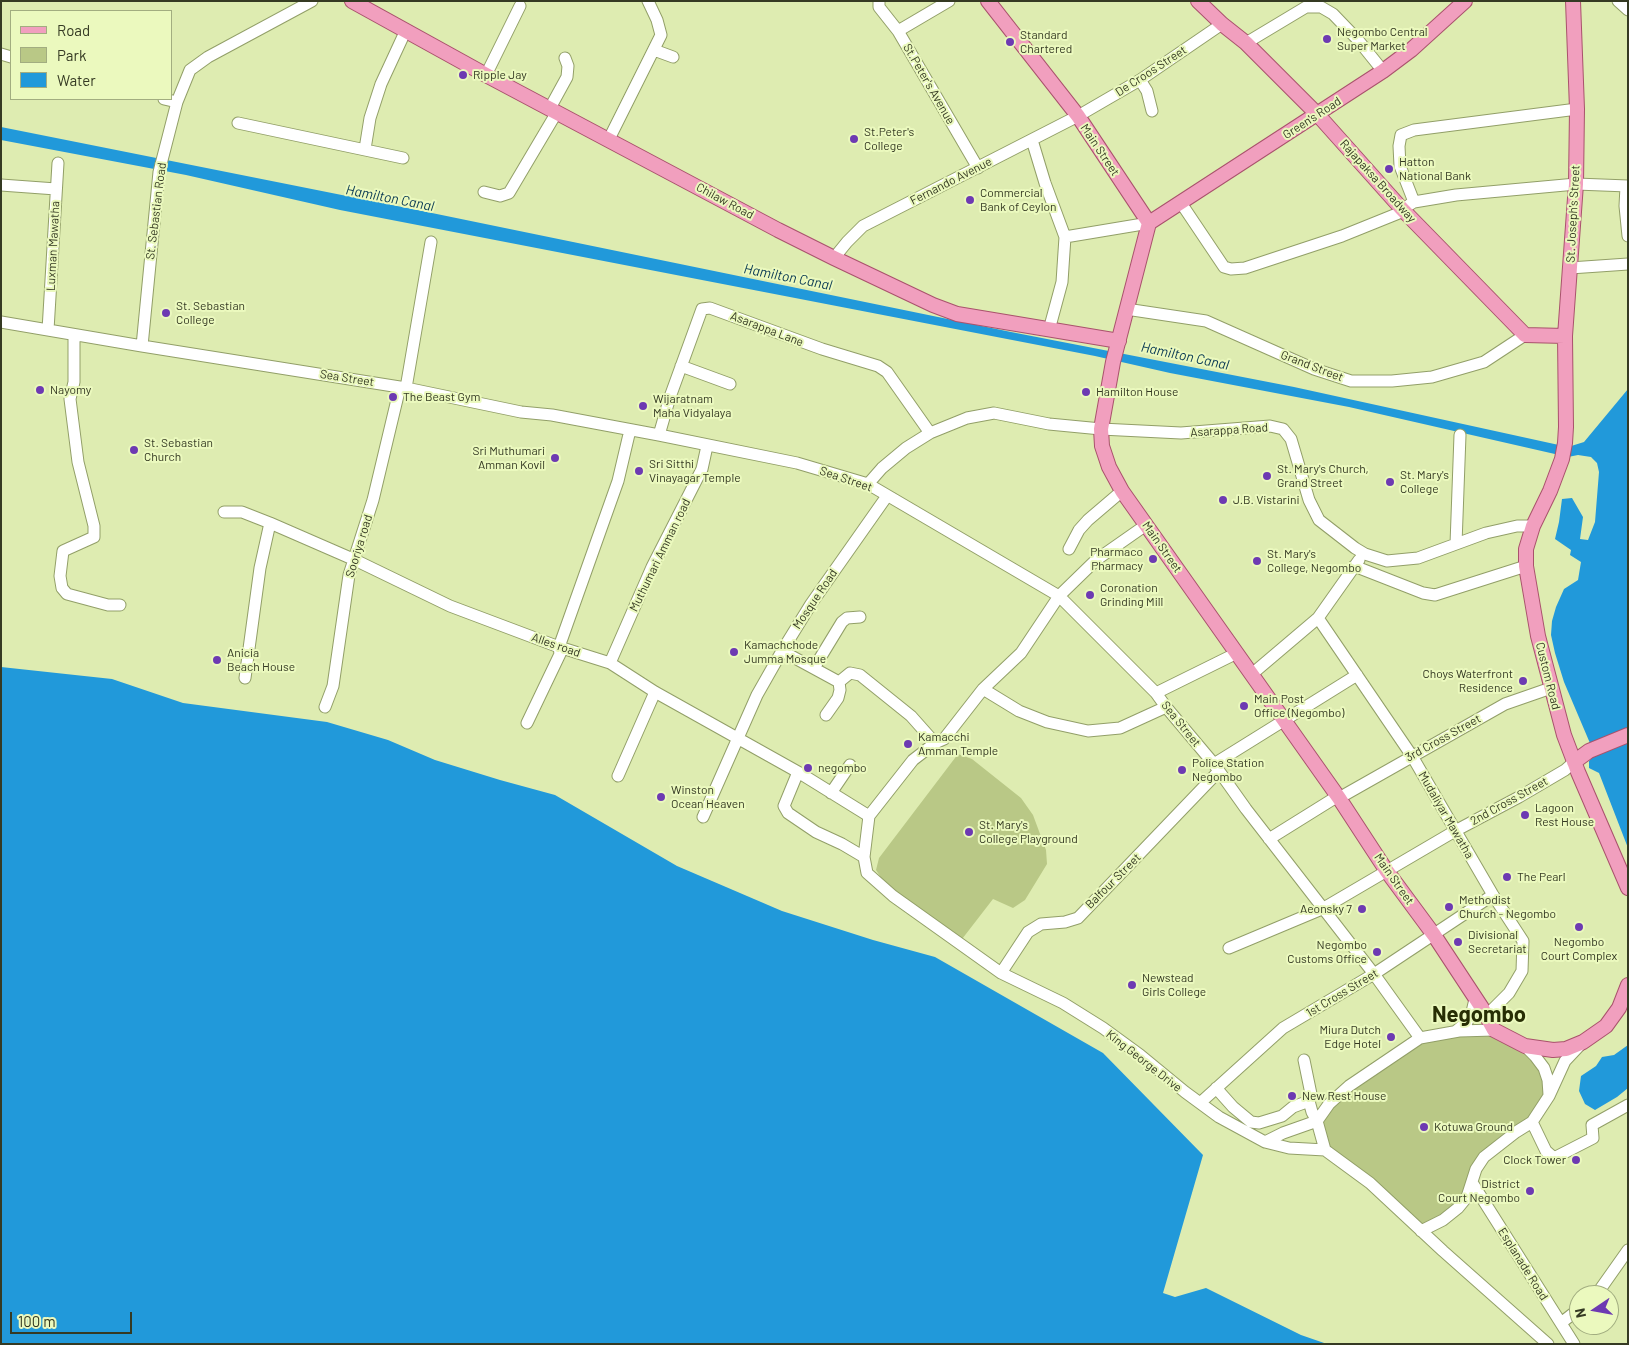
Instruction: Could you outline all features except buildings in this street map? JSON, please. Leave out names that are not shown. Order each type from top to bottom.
[{"type":"main road","name":"Chilaw Road","points":[[352,1],[486,75],[834,258],[933,305],[957,314],[1119,341]]},
{"type":"main road","name":"Main Street","points":[[988,1],[1078,116],[1149,223],[1113,362],[1101,429],[1102,446],[1110,467],[1122,491],[1339,797],[1386,870],[1434,936],[1494,1030]]},
{"type":"main road","name":"Rajapaksa Broadway","points":[[1198,1],[1222,24],[1246,43],[1318,114],[1525,335]]},
{"type":"main road","name":"Green's Road","points":[[1149,223],[1383,72],[1411,50],[1465,1]]},
{"type":"main road","name":"St. Joseph's Street","points":[[1562,459],[1566,427],[1565,336],[1576,184],[1577,109],[1573,1]]},
{"type":"main road","points":[[1525,335],[1565,336]]},
{"type":"main road","name":"Custom Road","points":[[1562,459],[1550,492],[1533,526],[1526,549],[1526,566],[1534,615],[1562,729],[1574,762],[1628,888]]},
{"type":"main road","points":[[1574,762],[1589,751],[1628,735]]},
{"type":"main road","points":[[1494,1030],[1525,1046],[1552,1050],[1566,1049],[1582,1042],[1606,1026],[1619,1008],[1628,985]]},
{"type":"street","name":"St. Sebastian Road","points":[[142,346],[159,172],[177,102],[190,70],[208,57],[312,1]]},
{"type":"street","points":[[609,140],[661,35],[657,20],[648,1]]},
{"type":"street","name":"St.Peter's Avenue","points":[[879,1],[879,6],[898,31],[978,168]]},
{"type":"street","points":[[898,31],[949,1]]},
{"type":"street","points":[[1618,1],[1628,10]]},
{"type":"street","points":[[486,75],[520,6]]},
{"type":"street","points":[[1246,43],[1306,7],[1321,8],[1333,14],[1383,72]]},
{"type":"street","name":"De Croos Street","points":[[1078,116],[1140,80],[1222,24]]},
{"type":"street","points":[[365,149],[370,118],[380,84],[406,30]]},
{"type":"street","points":[[654,50],[673,57]]},
{"type":"street","points":[[484,192],[500,196],[509,194],[553,110],[567,77],[568,66],[565,58]]},
{"type":"street","points":[[1140,80],[1147,90],[1152,111]]},
{"type":"street","points":[[168,100],[177,102]]},
{"type":"street","points":[[1406,207],[1400,166],[1399,146],[1401,135],[1414,130],[1577,109]]},
{"type":"street","name":"Fernando Avenue","points":[[834,258],[863,226],[1078,116]]},
{"type":"street","points":[[238,123],[403,158]]},
{"type":"street","points":[[1032,140],[1045,183],[1065,237],[1062,282],[1049,330]]},
{"type":"street","name":"Luxman Mawatha","points":[[48,330],[58,163]]},
{"type":"street","points":[[1181,203],[1224,267],[1231,270],[1245,268],[1342,236],[1406,207],[1456,195],[1576,184],[1627,186],[1624,206],[1628,236]]},
{"type":"street","points":[[1,185],[56,189]]},
{"type":"street","points":[[1065,237],[1149,223]]},
{"type":"street","name":"Sooriya road","points":[[325,706],[333,686],[349,575],[373,500],[403,387],[431,242]]},
{"type":"street","points":[[1570,268],[1628,264]]},
{"type":"street","name":"Asarappa Lane","points":[[659,435],[670,396],[702,309],[710,308],[822,349],[878,366],[887,372],[930,433]]},
{"type":"street","name":"Grand Street","points":[[1126,309],[1206,321],[1314,369],[1351,381],[1392,381],[1432,377],[1484,362],[1525,335]]},
{"type":"street","name":"Sea Street","points":[[1,322],[403,387],[521,412],[552,415],[797,463],[868,484],[1059,596],[1156,693],[1217,768],[1322,909],[1374,974],[1420,1038]]},
{"type":"street","points":[[74,335],[74,382],[70,399],[78,462],[94,526],[94,537],[63,551],[60,576],[62,588],[67,594],[108,605],[120,605]]},
{"type":"street","points":[[681,366],[730,384]]},
{"type":"street","name":"Asarappa Road","points":[[868,484],[882,468],[906,448],[930,433],[967,418],[994,414],[1050,424],[1181,433],[1270,426],[1284,429],[1291,440],[1309,500],[1319,520],[1365,554],[1387,560],[1418,558],[1486,533],[1517,526],[1533,526]]},
{"type":"street","points":[[527,723],[560,654],[559,647],[618,481],[630,430]]},
{"type":"street","points":[[1456,544],[1460,435]]},
{"type":"street","name":"Muthumari Amman road","points":[[610,663],[652,567],[702,469],[708,446]]},
{"type":"street","points":[[1069,549],[1079,530],[1088,520],[1122,491]]},
{"type":"street","name":"Mosque Road","points":[[703,818],[757,696],[782,650],[811,604],[887,496]]},
{"type":"street","name":"Alles road","points":[[224,512],[242,512],[355,560],[450,606],[559,647],[610,663],[655,692],[798,772],[869,816]]},
{"type":"street","points":[[245,678],[260,568],[270,523]]},
{"type":"street","points":[[798,772],[784,806],[788,814],[816,832],[864,857],[869,816],[913,760],[935,743],[944,739],[983,689],[1021,653],[1059,596],[1096,560],[1146,525]]},
{"type":"street","points":[[1252,674],[1318,618],[1354,566],[1365,554]]},
{"type":"street","points":[[1354,566],[1422,593],[1435,595],[1526,566]]},
{"type":"street","points":[[814,668],[842,622],[847,618],[860,617]]},
{"type":"street","name":"Mudaliyar Mawatha","points":[[1318,618],[1412,756],[1493,895],[1523,941],[1522,971],[1509,993],[1486,1016]]},
{"type":"street","points":[[782,650],[839,682]]},
{"type":"street","points":[[1156,693],[1236,653]]},
{"type":"street","points":[[839,682],[850,673],[860,675],[911,716],[935,743]]},
{"type":"street","name":"Balfour Street","points":[[1001,972],[1028,932],[1041,924],[1065,922],[1078,918],[1217,768],[1284,720],[1357,676]]},
{"type":"street","points":[[826,715],[838,698],[839,682]]},
{"type":"street","name":"3rd Cross Street","points":[[1269,839],[1339,797],[1505,704],[1551,688]]},
{"type":"street","points":[[983,689],[1026,714],[1047,722],[1088,731],[1120,728],[1166,707]]},
{"type":"street","points":[[618,776],[655,692]]},
{"type":"street","name":"2nd Cross Street","points":[[1229,948],[1322,909],[1386,870],[1565,770],[1574,762]]},
{"type":"street","points":[[832,793],[850,765]]},
{"type":"street","name":"King George Drive","points":[[864,857],[867,873],[893,896],[1001,972],[1063,1004],[1103,1028],[1219,1117],[1265,1142],[1289,1148],[1325,1150]]},
{"type":"street","name":"1st Cross Street","points":[[1200,1103],[1283,1028],[1434,936],[1493,895]]},
{"type":"street","points":[[1456,1031],[1467,1022],[1472,1012],[1475,998]]},
{"type":"street","points":[[1265,1142],[1283,1133],[1318,1121],[1329,1104],[1349,1086],[1420,1038],[1456,1031],[1494,1030]]},
{"type":"street","points":[[1421,1231],[1450,1215],[1467,1197],[1473,1184],[1476,1169],[1484,1157],[1532,1122],[1549,1096],[1565,1061],[1582,1042]]},
{"type":"street","points":[[1525,1046],[1544,1068],[1548,1080],[1549,1096]]},
{"type":"street","points":[[1304,1060],[1310,1094],[1309,1101],[1312,1112],[1318,1121],[1325,1150],[1370,1183],[1548,1344]]},
{"type":"street","points":[[1216,1088],[1233,1107],[1251,1122],[1268,1121],[1282,1116],[1293,1107],[1309,1101]]},
{"type":"street","points":[[1532,1122],[1546,1151],[1554,1158],[1593,1138],[1592,1126],[1628,1105]]},
{"type":"street","name":"Esplanade Road","points":[[1473,1184],[1574,1344]]},
{"type":"street","points":[[1604,1285],[1628,1250]]},
{"type":"street","points":[[1561,1323],[1569,1317]]},
{"type":"green space","name":"St. Mary's College Playground","points":[[958,754],[972,759],[1021,798],[1033,815],[1046,850],[1047,864],[1025,900],[1013,908],[993,899],[959,943],[893,896],[876,870],[879,858]]},
{"type":"green space","name":"Kotuwa Ground","points":[[1494,1030],[1525,1046],[1546,1075],[1541,1111],[1484,1157],[1467,1197],[1421,1231],[1329,1146],[1323,1119],[1329,1097],[1420,1038]]},
{"type":"water","points":[[1,127],[1011,332],[1294,387],[1568,447],[1584,442],[1628,389],[1628,848],[1599,773],[1589,768],[1589,761],[1595,755],[1564,682],[1551,635],[1556,607],[1564,589],[1578,580],[1581,562],[1570,555],[1571,550],[1555,539],[1562,499],[1572,498],[1583,517],[1580,539],[1588,540],[1595,522],[1599,472],[1597,463],[1591,457],[1578,455],[1568,457],[1349,407],[340,210],[186,175],[1,140]]},
{"type":"water","points":[[1,667],[112,679],[183,703],[327,722],[388,740],[435,760],[555,795],[677,866],[782,911],[873,940],[935,957],[1103,1053],[1203,1155],[1163,1293],[1175,1297],[1206,1288],[1301,1335],[1327,1344],[1,1344]]},
{"type":"water","points":[[1628,1045],[1628,1088],[1595,1110],[1585,1104],[1579,1091],[1581,1076],[1596,1066],[1602,1057],[1614,1055]]},
{"type":"place","name":"Negombo Central Super Market","points":[[1327,39]]},
{"type":"place","name":"Standard Chartered","points":[[1010,42]]},
{"type":"place","name":"Ripple Jay","points":[[463,75]]},
{"type":"place","name":"St.Peter's College","points":[[854,139]]},
{"type":"place","name":"Hatton National Bank","points":[[1389,169]]},
{"type":"place","name":"Commercial Bank of Ceylon","points":[[970,200]]},
{"type":"place","name":"St. Sebastian College","points":[[166,313]]},
{"type":"place","name":"Nayomy","points":[[40,390]]},
{"type":"place","name":"Hamilton House","points":[[1086,392]]},
{"type":"place","name":"The Beast Gym","points":[[393,397]]},
{"type":"place","name":"Wijaratnam Maha Vidyalaya","points":[[643,406]]},
{"type":"place","name":"St. Sebastian Church","points":[[134,450]]},
{"type":"place","name":"Sri Muthumari Amman Kovil","points":[[555,458]]},
{"type":"place","name":"Sri Sitthi Vinayagar Temple","points":[[639,471]]},
{"type":"place","name":"St. Mary's Church, Grand Street","points":[[1267,476]]},
{"type":"place","name":"St. Mary's College","points":[[1390,482]]},
{"type":"place","name":"J.B. Vistarini","points":[[1223,500]]},
{"type":"place","name":"Pharmaco Pharmacy","points":[[1153,559]]},
{"type":"place","name":"St. Mary's College, Negombo","points":[[1257,561]]},
{"type":"place","name":"Coronation Grinding Mill","points":[[1090,595]]},
{"type":"place","name":"Kamachchode Jumma Mosque","points":[[734,652]]},
{"type":"place","name":"Anicia Beach House","points":[[217,660]]},
{"type":"place","name":"Choys Waterfront Residence","points":[[1523,681]]},
{"type":"place","name":"Main Post Office (Negombo)","points":[[1244,706]]},
{"type":"place","name":"Kamacchi Amman Temple","points":[[908,744]]},
{"type":"place","name":"negombo","points":[[808,768]]},
{"type":"place","name":"Police Station Negombo","points":[[1182,770]]},
{"type":"place","name":"Winston Ocean Heaven","points":[[661,797]]},
{"type":"place","name":"Lagoon Rest House","points":[[1525,815]]},
{"type":"place","name":"St. Mary's College Playground","points":[[969,832]]},
{"type":"place","name":"The Pearl","points":[[1507,877]]},
{"type":"place","name":"Methodist Church - Negombo","points":[[1449,907]]},
{"type":"place","name":"Aeonsky 7","points":[[1362,909]]},
{"type":"place","name":"Negombo Court Complex","points":[[1579,927]]},
{"type":"place","name":"Divisional Secretariat","points":[[1458,942]]},
{"type":"place","name":"Negombo Customs Office","points":[[1377,952]]},
{"type":"place","name":"Newstead Girls College","points":[[1132,985]]},
{"type":"place","name":"Miura Dutch Edge Hotel","points":[[1391,1037]]},
{"type":"place","name":"New Rest House","points":[[1292,1096]]},
{"type":"place","name":"Kotuwa Ground","points":[[1424,1127]]},
{"type":"place","name":"Clock Tower","points":[[1576,1160]]},
{"type":"place","name":"District Court Negombo","points":[[1530,1191]]},
{"type":"district","name":"Negombo","points":[[1479,1015]]},
{"type":"water label","name":"Hamilton Canal","points":[[390,198]]},
{"type":"water label","name":"Hamilton Canal","points":[[788,277]]},
{"type":"water label","name":"Hamilton Canal","points":[[1185,356]]}]
